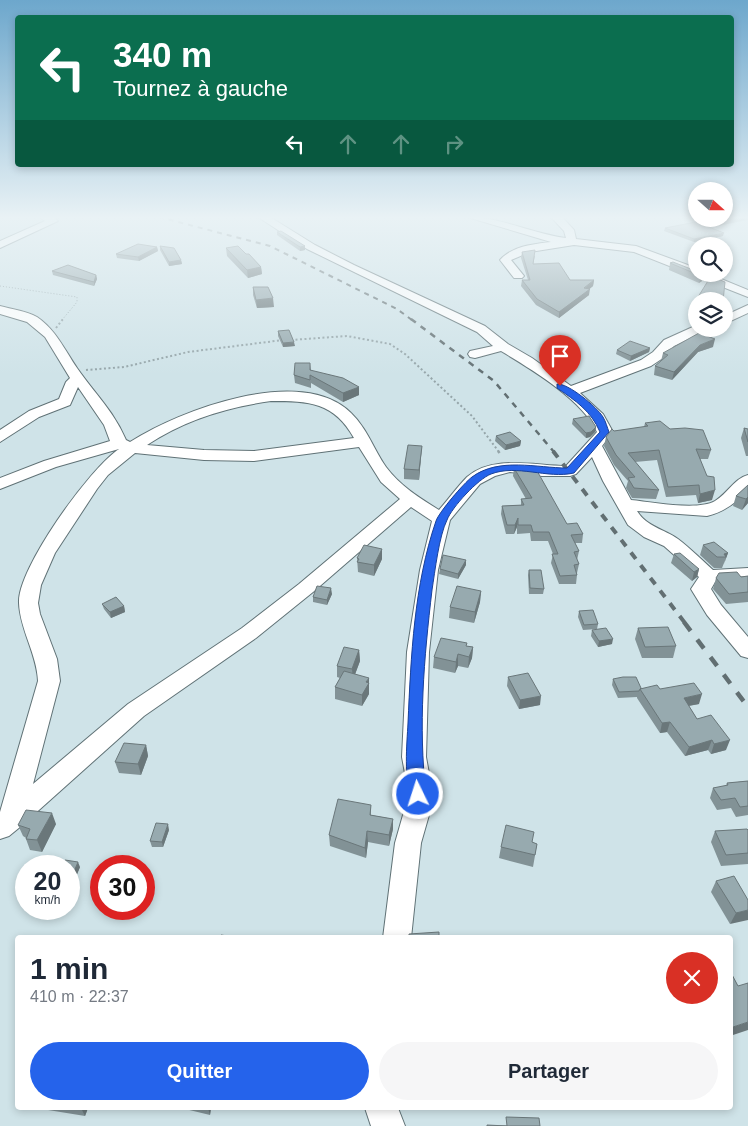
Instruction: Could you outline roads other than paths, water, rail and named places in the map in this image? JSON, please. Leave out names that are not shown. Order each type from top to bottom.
[{"type":"street","points":[[353,270],[481,329],[503,347],[527,361],[586,404],[598,417],[605,432],[570,471],[497,469],[474,480],[442,519],[429,570],[418,652],[414,757],[418,779],[418,808],[408,842],[397,935]]},
{"type":"street","points":[[512,270],[518,276]]},
{"type":"street","points":[[719,282],[748,294]]},
{"type":"street","points":[[733,315],[748,309]]},
{"type":"street","points":[[0,310],[31,319],[50,335],[75,375],[94,397],[124,446]]},
{"type":"street","points":[[733,319],[748,320]]},
{"type":"street","points":[[569,392],[646,363],[669,342],[688,334]]},
{"type":"street","points":[[475,354],[503,347]]},
{"type":"street","points":[[0,437],[34,414],[65,402],[71,392],[75,375]]},
{"type":"street","points":[[0,484],[50,464],[124,446],[188,416],[210,409],[291,396],[326,403],[343,411],[355,426],[363,442],[387,478],[411,498],[442,519]]},
{"type":"street","points":[[124,446],[204,455],[254,456],[363,442]]},
{"type":"street","points":[[6,823],[49,682],[46,654],[34,627],[28,595],[46,552],[87,492],[124,446]]},
{"type":"street","points":[[594,446],[605,465],[611,482],[634,521],[650,533],[670,542],[709,576],[748,574]]},
{"type":"street","points":[[626,505],[707,511],[719,508],[732,498],[748,480]]},
{"type":"street","points":[[6,823],[136,710],[249,633],[306,588],[411,498]]},
{"type":"street","points":[[709,576],[701,589],[714,610],[748,651]]},
{"type":"street","points":[[383,1110],[388,1126]]},
{"type":"railway","points":[[317,270],[397,309],[412,320]]},
{"type":"railway","points":[[411,319],[494,381],[554,452]]},
{"type":"railway","points":[[553,451],[685,623]]},
{"type":"railway","points":[[684,622],[748,707]]}]
